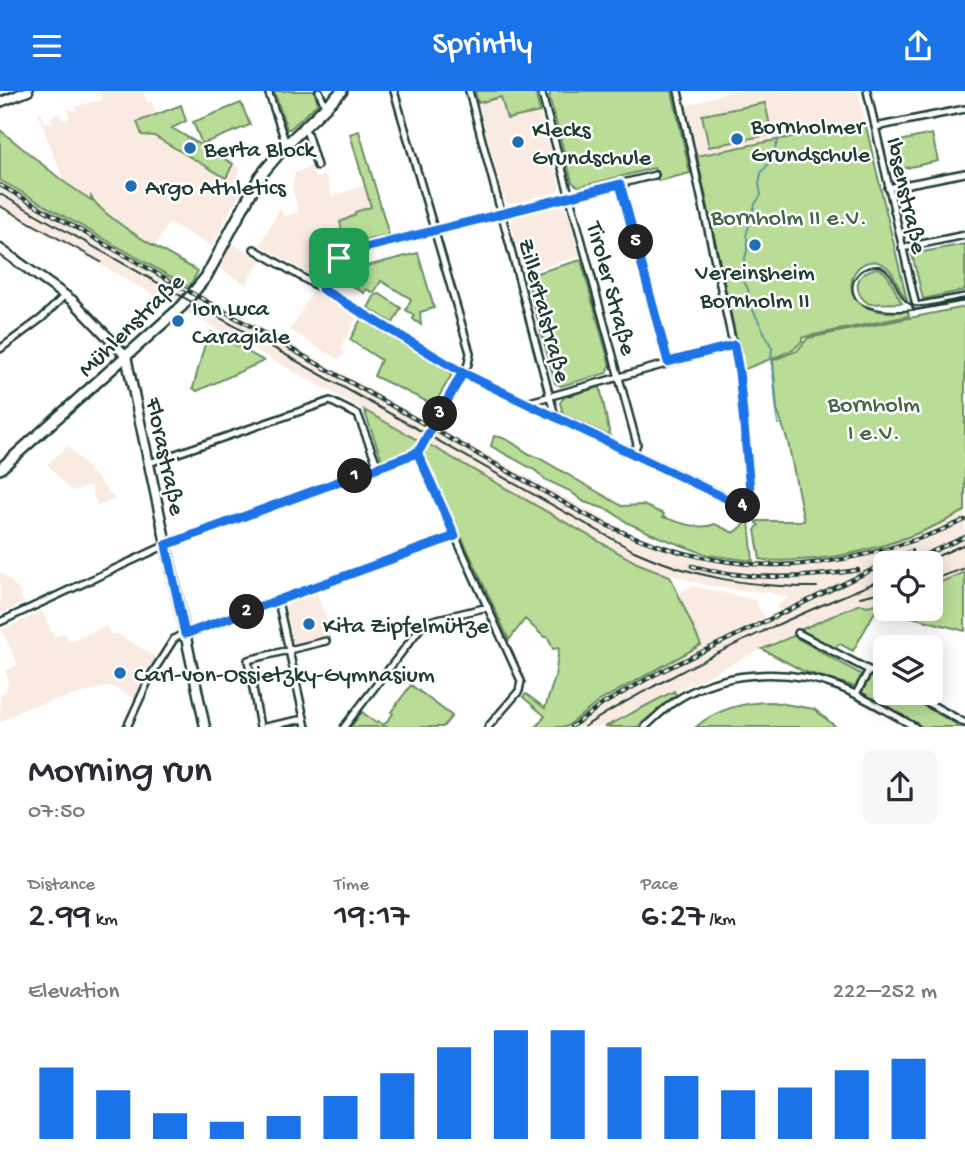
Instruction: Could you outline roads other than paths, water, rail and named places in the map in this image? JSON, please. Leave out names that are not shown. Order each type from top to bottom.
[{"type":"main road","name":"Mühlenstraße","points":[[1,466],[182,306],[206,277],[256,181],[288,143],[342,91]]},
{"type":"street","points":[[0,102],[28,91]]},
{"type":"street","points":[[268,91],[288,143]]},
{"type":"street","points":[[320,91],[327,105]]},
{"type":"street","points":[[0,622],[166,545],[417,452],[463,373],[470,353],[394,91]]},
{"type":"street","name":"Zillertalstraße","points":[[468,91],[555,417]]},
{"type":"street","name":"Tiroler Straße","points":[[541,91],[637,444],[633,454]]},
{"type":"street","points":[[254,249],[463,373],[745,506],[751,497],[739,372],[678,91]]},
{"type":"street","name":"Ibsenstraße","points":[[867,91],[916,306],[965,297]]},
{"type":"street","points":[[875,127],[965,109]]},
{"type":"street","points":[[303,129],[307,133],[317,166]]},
{"type":"street","points":[[888,188],[965,173]]},
{"type":"street","points":[[322,289],[339,258],[345,253],[655,175]]},
{"type":"street","points":[[620,184],[668,362]]},
{"type":"street","points":[[902,248],[965,235]]},
{"type":"street","points":[[0,249],[65,295],[126,356]]},
{"type":"street","points":[[0,349],[42,318],[65,295]]},
{"type":"street","points":[[526,403],[734,345]]},
{"type":"street","name":"Florastraße","points":[[126,356],[205,727]]},
{"type":"street","points":[[149,463],[330,401],[360,417],[378,467]]},
{"type":"street","points":[[417,452],[522,684],[488,727]]},
{"type":"street","points":[[127,727],[174,639],[455,536]]},
{"type":"street","points":[[278,601],[306,727]]},
{"type":"street","points":[[344,727],[425,622],[488,607]]},
{"type":"street","points":[[798,633],[873,672]]},
{"type":"street","points":[[304,719],[263,727],[248,660],[326,641]]},
{"type":"street","points":[[856,694],[869,670]]},
{"type":"street","points":[[645,727],[685,695],[724,680],[747,676],[784,676],[841,687],[915,727]]},
{"type":"street","points":[[932,705],[965,723]]},
{"type":"waterway","points":[[746,236],[755,204],[761,195],[761,173],[769,163],[778,141]]},
{"type":"waterway","points":[[747,238],[747,251],[742,268],[743,280],[748,289],[750,304],[772,348],[771,359]]},
{"type":"waterway","points":[[772,361],[778,424]]},
{"type":"tram line","points":[[0,97],[15,91]]},
{"type":"tram line","points":[[0,194],[634,551],[679,568],[724,579],[769,585],[817,587]]},
{"type":"tram line","points":[[0,206],[101,262]]},
{"type":"tram line","points":[[965,298],[915,306],[903,299],[890,275],[879,266],[862,270],[853,283],[855,297],[860,303],[880,310],[916,309],[965,300]]},
{"type":"tram line","points":[[943,554],[965,544]]},
{"type":"tram line","points":[[943,576],[965,568]]},
{"type":"tram line","points":[[584,727],[717,653],[873,584]]},
{"type":"tram line","points":[[860,597],[873,594]]},
{"type":"railway","points":[[0,185],[584,514],[633,536],[680,552],[727,562],[774,565],[821,562],[868,554],[916,540],[965,520]]},
{"type":"railway","points":[[933,551],[965,537]]},
{"type":"railway","points":[[692,566],[733,574],[775,577],[858,570]]},
{"type":"railway","points":[[571,727],[603,704],[654,675],[873,569]]},
{"type":"place","name":"Bornholmer Grundschule","points":[[737,139]]},
{"type":"place","name":"Klecks Grundschule","points":[[518,142]]},
{"type":"place","name":"Berta Block","points":[[190,148]]},
{"type":"place","name":"Argo Athletics","points":[[131,186]]},
{"type":"place","name":"Vereinsheim Bornholm II","points":[[755,245]]},
{"type":"place","name":"Ion Luca Caragiale","points":[[178,321]]},
{"type":"place","name":"Kita Zipfelmütze","points":[[309,624]]},
{"type":"place","name":"Carl-von-Ossietzky-Gymnasium","points":[[120,673]]},
{"type":"park label","name":"Bornholm II e.V.","points":[[789,216]]},
{"type":"park label","name":"Bornholm I e.V.","points":[[874,417]]}]
